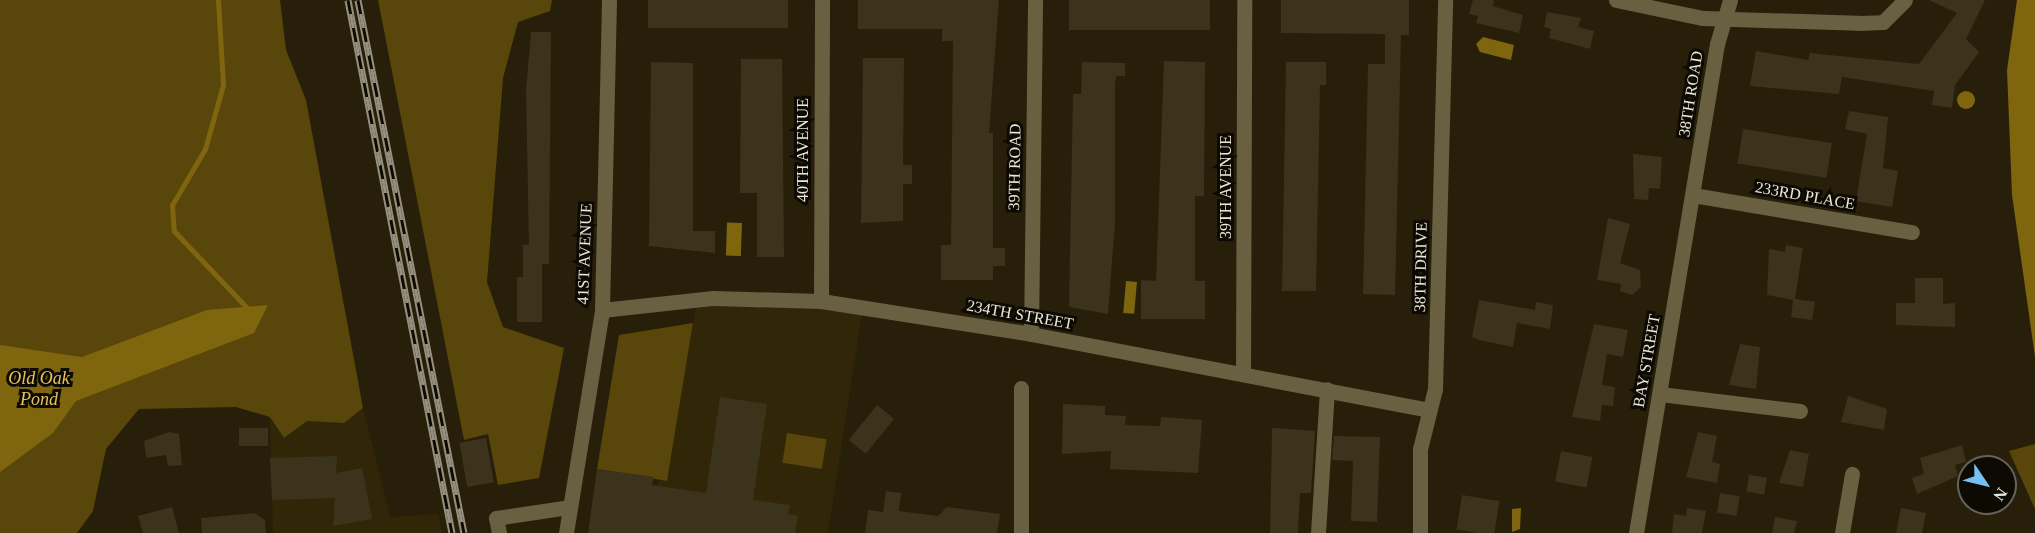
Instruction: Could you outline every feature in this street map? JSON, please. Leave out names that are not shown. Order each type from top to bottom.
[{"type":"street","name":"41ST AVENUE","points":[[566,533],[602,310],[609,0]]},
{"type":"street","name":"40TH AVENUE","points":[[821,300],[822,0]]},
{"type":"street","name":"39TH ROAD","points":[[1031,334],[1035,0]]},
{"type":"street","name":"39TH AVENUE","points":[[1244,0],[1244,374]]},
{"type":"street","name":"38TH DRIVE","points":[[1420,533],[1420,449],[1436,389],[1446,0]]},
{"type":"street","points":[[1616,0],[1703,18],[1725,16],[1882,22],[1905,0]]},
{"type":"street","name":"38TH ROAD","points":[[1693,195],[1725,16],[1730,0]]},
{"type":"street","name":"233RD PLACE","points":[[1693,195],[1912,232]]},
{"type":"street","name":"BAY STREET","points":[[1636,533],[1693,195]]},
{"type":"street","name":"234TH STREET","points":[[602,310],[713,298],[821,300],[1031,334],[1429,410]]},
{"type":"street","points":[[1021,388],[1021,533]]},
{"type":"street","points":[[1318,533],[1327,389]]},
{"type":"street","points":[[1660,394],[1800,411]]},
{"type":"street","points":[[1842,533],[1852,474]]},
{"type":"street","points":[[499,533],[496,518],[570,507]]},
{"type":"shaded area","points":[[0,0],[280,0],[286,50],[306,100],[363,408],[344,423],[307,421],[284,438],[270,417],[236,407],[139,409],[106,449],[93,511],[77,533],[0,533]]},
{"type":"shaded area","points":[[378,0],[552,0],[550,11],[518,22],[503,78],[487,282],[503,327],[564,348],[539,478],[498,485],[488,434],[464,440]]},
{"type":"shaded area","points":[[697,300],[863,307],[828,533],[650,533],[658,481],[667,481]]},
{"type":"shaded area","points":[[693,323],[667,481],[597,469],[619,335]]},
{"type":"shaded area","points":[[363,408],[390,517],[438,514],[442,533],[273,533],[270,417],[284,438],[307,421],[344,423]]},
{"type":"shaded area","points":[[787,433],[827,439],[822,469],[782,463]]},
{"type":"shaded area","points":[[2035,444],[2035,509],[2017,469],[2017,455],[2011,455],[2009,451]]},
{"type":"water","points":[[2017,0],[2035,0],[2035,357],[2012,195],[2007,70]]},
{"type":"water","points":[[1483,37],[1514,45],[1511,60],[1480,52],[1476,44]]},
{"type":"water","points":[[1962,91],[1970,91],[1975,96],[1973,107],[1962,109],[1957,104],[1957,96]]},
{"type":"water","points":[[727,222],[742,223],[741,256],[726,255]]},
{"type":"water","points":[[1126,281],[1137,282],[1134,314],[1123,313]]},
{"type":"water","name":"Old Oak Pond","points":[[268,305],[254,333],[76,401],[53,433],[0,472],[0,345],[82,357],[207,310]]},
{"type":"water","points":[[1521,508],[1520,529],[1512,532],[1512,509]]},
{"type":"building","points":[[648,0],[788,0],[788,28],[648,28]]},
{"type":"building","points":[[858,0],[999,0],[989,133],[993,133],[993,248],[1005,248],[1005,266],[993,266],[993,280],[941,280],[941,245],[951,245],[953,41],[942,41],[942,29],[858,29]]},
{"type":"building","points":[[1069,0],[1210,0],[1210,30],[1069,30]]},
{"type":"building","points":[[1281,0],[1409,0],[1409,35],[1401,35],[1395,295],[1363,294],[1368,64],[1385,64],[1385,34],[1281,33]]},
{"type":"building","points":[[1473,0],[1494,0],[1493,6],[1523,15],[1519,33],[1476,23],[1478,16],[1469,14]]},
{"type":"building","points":[[1929,0],[1985,0],[1966,39],[1979,52],[1955,85],[1952,108],[1932,105],[1934,91],[1842,77],[1839,94],[1750,86],[1756,51],[1808,60],[1810,53],[1919,64],[1957,13]]},
{"type":"building","points":[[1547,12],[1581,18],[1578,27],[1594,31],[1590,49],[1549,38],[1551,29],[1544,27]]},
{"type":"building","points":[[531,32],[551,32],[549,264],[542,264],[542,322],[517,322],[517,277],[523,277],[523,245],[529,245],[526,91]]},
{"type":"building","points":[[863,58],[904,58],[903,165],[912,165],[912,184],[903,184],[903,221],[861,223]]},
{"type":"building","points":[[741,59],[782,59],[784,257],[757,257],[757,193],[740,193]]},
{"type":"building","points":[[1164,61],[1205,62],[1204,196],[1195,196],[1195,281],[1205,281],[1205,319],[1141,319],[1141,280],[1156,281]]},
{"type":"building","points":[[651,62],[693,63],[693,231],[715,231],[715,253],[649,246]]},
{"type":"building","points":[[1082,62],[1125,63],[1125,76],[1116,76],[1115,85],[1115,223],[1108,314],[1069,307],[1073,94],[1081,94]]},
{"type":"building","points":[[1286,62],[1326,62],[1326,85],[1320,85],[1316,291],[1282,291]]},
{"type":"building","points":[[1849,111],[1888,117],[1883,168],[1898,171],[1892,207],[1856,201],[1867,134],[1845,129]]},
{"type":"building","points":[[1743,129],[1832,143],[1826,178],[1738,164]]},
{"type":"building","points":[[1633,154],[1662,157],[1660,189],[1649,188],[1648,200],[1634,199]]},
{"type":"building","points":[[1608,218],[1630,224],[1620,263],[1640,270],[1641,287],[1632,295],[1620,291],[1621,284],[1597,280]]},
{"type":"building","points":[[1786,245],[1803,248],[1795,299],[1815,302],[1812,320],[1791,317],[1793,300],[1767,295],[1769,249],[1785,252]]},
{"type":"building","points":[[1915,278],[1943,278],[1943,304],[1955,303],[1955,327],[1896,325],[1896,303],[1915,303]]},
{"type":"building","points":[[1479,300],[1535,310],[1536,302],[1553,305],[1550,329],[1517,323],[1513,347],[1479,340],[1472,337]]},
{"type":"building","points":[[1594,324],[1628,330],[1623,357],[1607,354],[1602,385],[1615,387],[1613,406],[1602,405],[1600,421],[1572,417]]},
{"type":"building","points":[[1740,344],[1760,347],[1756,389],[1729,385]]},
{"type":"building","points":[[1848,396],[1887,409],[1884,430],[1841,422]]},
{"type":"building","points":[[720,397],[767,404],[753,500],[790,505],[788,514],[798,516],[795,533],[588,533],[597,469],[654,477],[652,485],[706,493]]},
{"type":"building","points":[[1063,404],[1105,406],[1105,415],[1126,416],[1125,425],[1160,426],[1161,417],[1202,420],[1198,473],[1110,469],[1111,451],[1062,454]]},
{"type":"building","points":[[877,405],[894,419],[866,454],[849,440]]},
{"type":"building","points":[[239,428],[268,428],[268,446],[239,446]]},
{"type":"building","points":[[1272,428],[1315,431],[1311,493],[1300,493],[1298,533],[1270,533]]},
{"type":"building","points":[[169,432],[179,434],[182,465],[168,466],[166,455],[146,458],[144,441]]},
{"type":"building","points":[[1698,432],[1717,436],[1712,462],[1720,464],[1717,483],[1686,477]]},
{"type":"building","points":[[1334,436],[1380,437],[1377,522],[1351,521],[1353,461],[1332,460]]},
{"type":"building","points":[[486,438],[494,482],[467,487],[459,443]]},
{"type":"building","points":[[1962,445],[1964,455],[1957,455],[1957,464],[1955,465],[1957,476],[1917,494],[1912,478],[1924,474],[1920,458]]},
{"type":"building","points":[[1790,450],[1809,454],[1803,487],[1779,483]]},
{"type":"building","points":[[1561,451],[1592,457],[1586,488],[1555,481]]},
{"type":"building","points":[[337,456],[336,473],[362,468],[372,519],[333,526],[335,498],[272,500],[270,458]]},
{"type":"building","points":[[1749,475],[1767,478],[1764,495],[1746,492]]},
{"type":"building","points":[[886,491],[901,493],[899,511],[938,516],[947,507],[1000,514],[997,533],[865,533],[868,510],[883,512]]},
{"type":"building","points":[[1720,493],[1740,496],[1737,516],[1717,513]]},
{"type":"building","points":[[1462,495],[1500,501],[1494,533],[1457,530]]},
{"type":"building","points":[[172,507],[179,533],[143,533],[138,516]]},
{"type":"building","points":[[1687,508],[1706,511],[1702,533],[1672,533],[1674,514],[1686,516]]},
{"type":"building","points":[[1901,508],[1926,513],[1922,533],[1896,533]]},
{"type":"building","points":[[255,513],[265,520],[266,533],[202,533],[201,518]]},
{"type":"building","points":[[1775,517],[1797,521],[1794,533],[1772,533]]},
{"type":"waterway","points":[[218,0],[223,85],[205,149],[172,205],[174,231],[249,310]]},
{"type":"railway","points":[[348,0],[452,533]]},
{"type":"railway","points":[[358,0],[464,533]]}]
